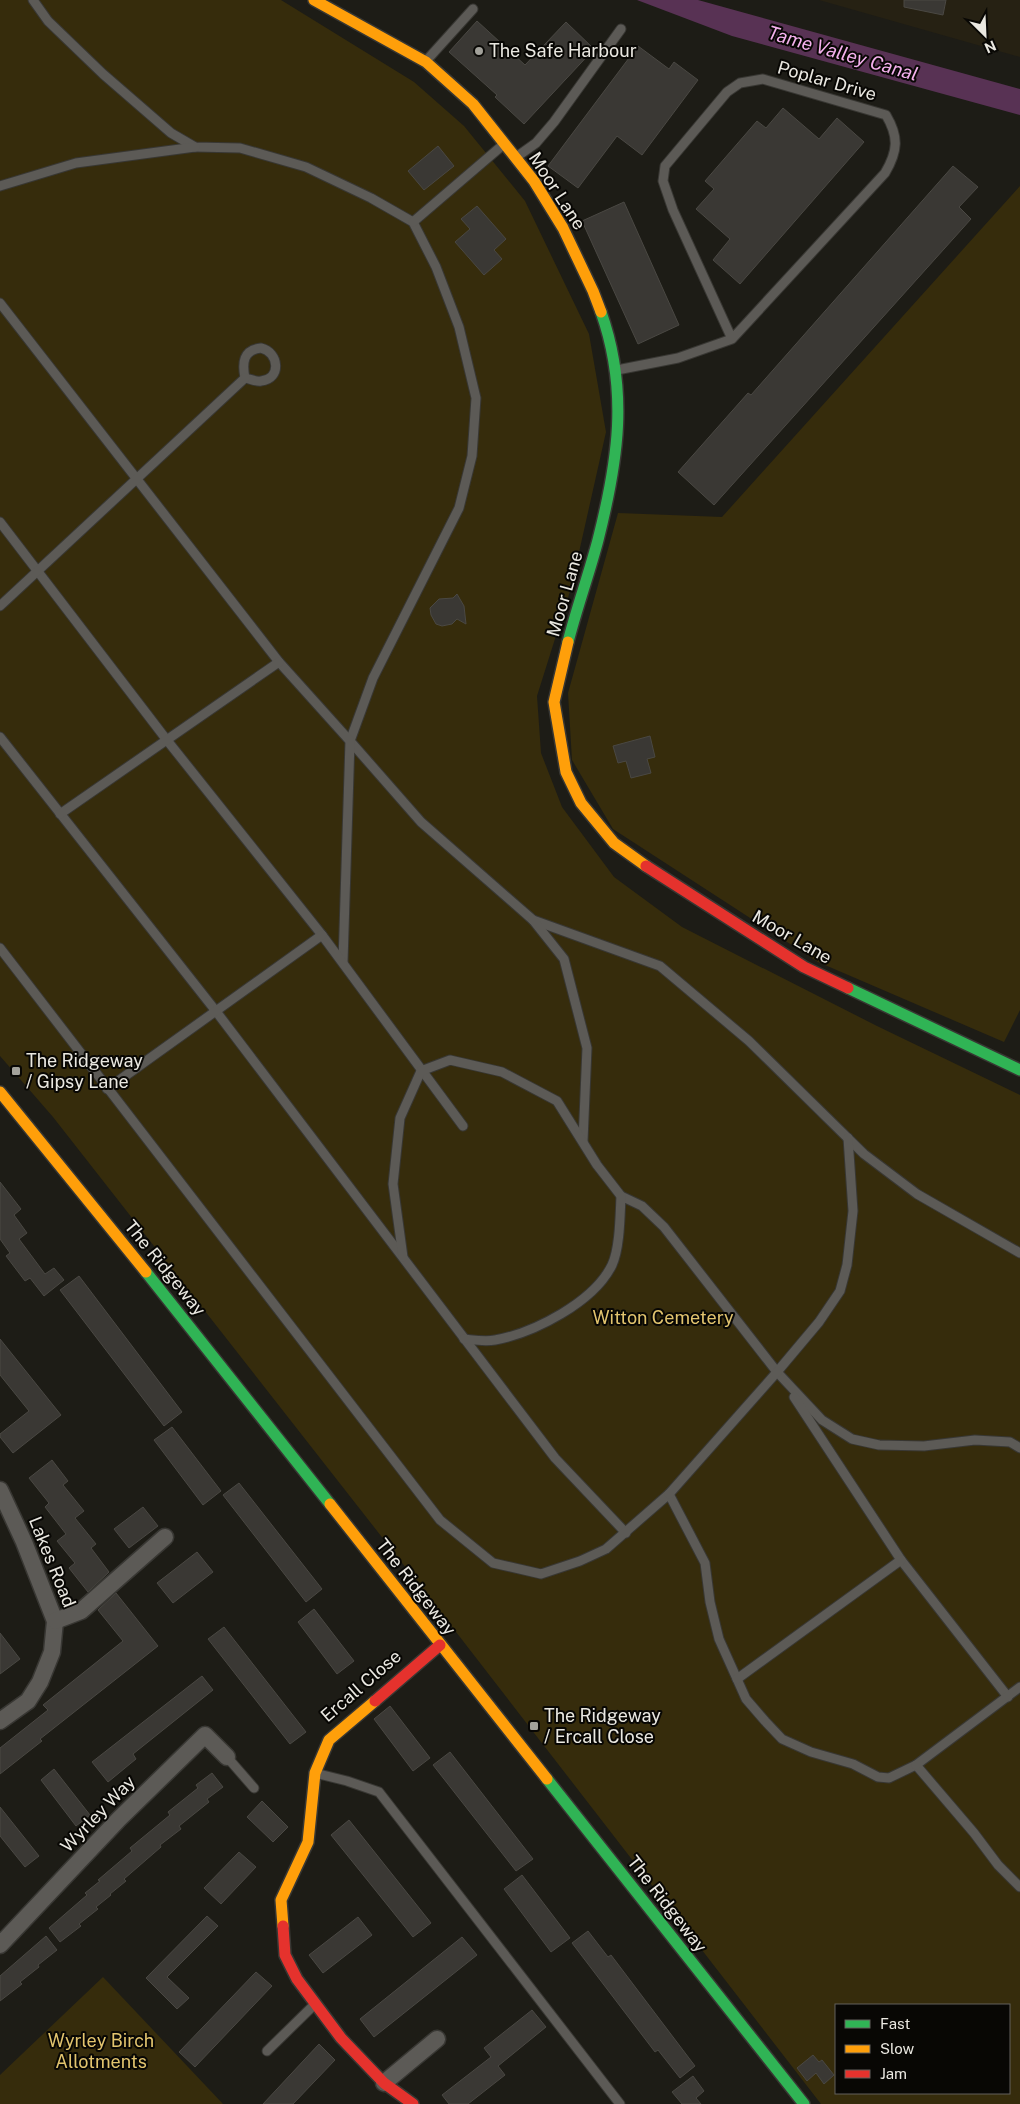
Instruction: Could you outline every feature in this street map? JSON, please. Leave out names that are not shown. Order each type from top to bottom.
[{"type":"street","name":"Moor Lane","points":[[314,0],[426,62],[473,104],[534,181],[563,228],[593,291],[609,336],[616,370],[619,417],[614,467],[598,540],[573,623],[554,702],[566,772],[581,803],[614,843],[663,879],[804,967],[1020,1070]]},
{"type":"street","name":"The Ridgeway","points":[[0,1092],[182,1317],[804,2104]]},
{"type":"street","name":"Lakes Road","points":[[0,1490],[24,1542],[55,1621],[52,1652],[40,1682],[28,1701],[0,1720]]},
{"type":"street","points":[[55,1621],[81,1611],[165,1537]]},
{"type":"street","name":"Ercall Close","points":[[414,2104],[384,2082],[340,2038],[296,1979],[285,1955],[281,1900],[308,1842],[315,1772],[329,1740],[440,1645]]},
{"type":"street","name":"Wyrley Way","points":[[0,1945],[119,1819],[205,1735],[227,1757]]},
{"type":"street","points":[[384,2082],[437,2039]]},
{"type":"lane","points":[[32,0],[48,21],[103,74],[171,133],[196,147]]},
{"type":"lane","points":[[426,62],[473,9]]},
{"type":"lane","points":[[515,158],[536,143],[542,136],[621,29]]},
{"type":"lane","name":"Poplar Drive","points":[[616,370],[678,358],[732,339],[885,172],[893,159],[895,147],[895,130],[886,115],[763,79],[740,84],[727,92],[665,166],[663,181],[673,210],[732,339]]},
{"type":"lane","points":[[413,222],[504,144]]},
{"type":"lane","points":[[0,186],[76,163],[196,147],[240,148],[306,167],[371,198],[413,222],[436,267],[459,327],[476,398],[472,456],[459,508],[373,678],[350,742],[343,962]]},
{"type":"lane","points":[[0,303],[278,662],[421,822],[533,920],[564,959],[587,1048],[582,1141]]},
{"type":"lane","points":[[0,606],[245,378]]},
{"type":"lane","points":[[0,522],[166,739],[343,962],[463,1126]]},
{"type":"lane","points":[[60,814],[278,662]]},
{"type":"lane","points":[[0,737],[215,1010],[555,1458],[626,1533]]},
{"type":"lane","points":[[533,920],[660,966],[750,1041],[864,1154],[917,1194],[1020,1253]]},
{"type":"lane","points":[[107,1089],[322,935]]},
{"type":"lane","points":[[0,948],[440,1520],[493,1562],[541,1574],[606,1549],[626,1533],[668,1494],[819,1322],[840,1291],[847,1265],[853,1211],[848,1138]]},
{"type":"lane","points":[[403,1257],[393,1184],[400,1118],[422,1071],[450,1060],[502,1072],[557,1101],[582,1141],[621,1196],[642,1206],[664,1226],[777,1372],[901,1560],[1008,1697]]},
{"type":"lane","points":[[464,1339],[493,1341],[529,1331],[560,1314],[593,1290],[612,1264],[619,1230],[621,1196]]},
{"type":"lane","points":[[777,1372],[822,1420],[852,1439],[879,1444],[924,1446],[975,1440],[1010,1442],[1020,1448]]},
{"type":"lane","points":[[668,1494],[705,1563],[710,1602],[719,1639],[737,1680],[746,1699],[782,1739],[811,1752],[853,1764],[878,1777],[889,1778],[916,1765],[1020,1687]]},
{"type":"lane","points":[[737,1680],[901,1560]]},
{"type":"lane","points":[[227,1757],[254,1788]]},
{"type":"lane","points":[[916,1765],[974,1833],[998,1865],[1020,1887]]},
{"type":"lane","points":[[315,1772],[379,1792],[620,2104]]},
{"type":"lane","points":[[267,2051],[315,2004]]},
{"type":"shaded area","points":[[819,0],[1020,0],[1020,57]]},
{"type":"green space","name":"Witton Cemetery","points":[[0,0],[281,0],[414,82],[464,126],[525,201],[589,334],[606,432],[571,588],[537,696],[541,753],[562,807],[614,877],[682,927],[877,1026],[1020,1095],[1020,2104],[821,2104],[446,1619],[53,1117],[0,1056]]},
{"type":"green space","points":[[1020,186],[1020,1010],[1004,1042],[818,962],[613,829],[572,760],[568,693],[618,513],[722,517]]},
{"type":"green space","name":"Wyrley Birch Allotments","points":[[103,1977],[223,2104],[0,2104],[0,2075]]},
{"type":"water","name":"Tame Valley Canal","points":[[637,0],[698,0],[1020,89],[1020,115],[732,36]]},
{"type":"building","points":[[904,0],[946,0],[943,15],[904,7]]},
{"type":"building","points":[[477,21],[525,65],[566,22],[594,49],[524,124],[495,97],[497,95],[449,52]]},
{"type":"building","points":[[638,46],[669,69],[674,62],[698,80],[642,155],[617,136],[578,188],[548,166]]},
{"type":"building","points":[[783,108],[819,139],[837,118],[864,142],[740,284],[713,260],[730,239],[696,209],[714,189],[705,181],[757,121],[766,128]]},
{"type":"building","points":[[438,146],[454,166],[424,190],[408,171]]},
{"type":"building","points":[[953,166],[978,187],[959,207],[971,219],[714,505],[678,472],[748,393],[751,395]]},
{"type":"building","points":[[624,202],[679,325],[638,344],[582,221]]},
{"type":"building","points":[[477,206],[506,239],[494,250],[502,259],[484,275],[455,242],[470,229],[461,219]]},
{"type":"building","points":[[457,594],[464,606],[466,624],[457,619],[452,624],[442,626],[436,624],[431,615],[430,608],[439,599],[453,598]]},
{"type":"building","points":[[650,736],[655,757],[647,759],[651,773],[631,778],[626,761],[618,763],[613,746]]},
{"type":"building","points":[[0,1182],[21,1209],[14,1215],[27,1233],[19,1239],[45,1274],[54,1268],[64,1280],[44,1296],[30,1278],[25,1281],[6,1256],[10,1253],[0,1239]]},
{"type":"building","points":[[79,1276],[182,1412],[164,1426],[60,1290]]},
{"type":"building","points":[[0,1339],[61,1415],[13,1453],[0,1437],[0,1434],[29,1411],[0,1375]]},
{"type":"building","points":[[172,1427],[221,1491],[203,1505],[154,1440]]},
{"type":"building","points":[[52,1460],[68,1481],[63,1485],[84,1511],[75,1518],[96,1544],[91,1548],[109,1572],[88,1592],[69,1568],[75,1563],[57,1541],[66,1534],[45,1507],[49,1503],[29,1478]]},
{"type":"building","points":[[239,1483],[322,1589],[306,1602],[223,1495]]},
{"type":"building","points":[[143,1507],[158,1526],[129,1548],[114,1529]]},
{"type":"building","points":[[197,1552],[213,1572],[173,1603],[157,1583]]},
{"type":"building","points":[[116,1593],[158,1646],[40,1739],[42,1741],[0,1774],[0,1748],[48,1710],[43,1705],[123,1641],[98,1610]]},
{"type":"building","points":[[314,1609],[354,1661],[337,1674],[298,1622]]},
{"type":"building","points":[[224,1627],[306,1732],[290,1744],[208,1639]]},
{"type":"building","points":[[0,1633],[20,1659],[0,1674]]},
{"type":"building","points":[[202,1676],[213,1690],[133,1754],[136,1759],[108,1782],[92,1762]]},
{"type":"building","points":[[390,1706],[430,1758],[413,1771],[374,1719]]},
{"type":"building","points":[[450,1752],[533,1859],[516,1871],[433,1765]]},
{"type":"building","points":[[54,1769],[90,1815],[76,1826],[41,1780]]},
{"type":"building","points":[[212,1773],[223,1787],[207,1799],[209,1802],[179,1826],[181,1829],[160,1845],[161,1847],[124,1879],[126,1881],[96,1907],[98,1909],[79,1924],[81,1926],[60,1942],[49,1928],[87,1895],[85,1893],[100,1881],[98,1880],[132,1851],[130,1848],[170,1815],[168,1812],[198,1788],[196,1785]]},
{"type":"building","points":[[262,1801],[288,1827],[273,1842],[247,1817]]},
{"type":"building","points":[[0,1807],[39,1856],[25,1867],[0,1836]]},
{"type":"building","points":[[349,1820],[431,1923],[413,1937],[331,1835]]},
{"type":"building","points":[[239,1852],[256,1867],[221,1904],[204,1888]]},
{"type":"building","points":[[522,1875],[570,1938],[551,1952],[504,1889]]},
{"type":"building","points":[[207,1916],[218,1926],[167,1977],[189,1998],[177,2009],[146,1978]]},
{"type":"building","points":[[358,1917],[372,1935],[323,1973],[309,1955]]},
{"type":"building","points":[[588,1931],[608,1957],[611,1955],[695,2066],[680,2078],[658,2050],[655,2052],[572,1943]]},
{"type":"building","points":[[46,1936],[57,1950],[20,1982],[22,1984],[0,2001],[0,1976]]},
{"type":"building","points":[[462,1937],[477,1955],[374,2037],[360,2019]]},
{"type":"building","points":[[256,1972],[272,1986],[195,2067],[179,2052]]},
{"type":"building","points":[[532,2010],[546,2027],[498,2066],[505,2075],[468,2104],[449,2104],[442,2095],[491,2057],[484,2048]]},
{"type":"building","points":[[319,2044],[335,2060],[293,2104],[263,2104]]},
{"type":"building","points":[[813,2055],[819,2062],[822,2060],[834,2075],[824,2084],[816,2073],[807,2081],[797,2068]]},
{"type":"building","points":[[693,2076],[704,2091],[696,2098],[701,2104],[682,2104],[672,2092]]},
{"type":"traffic: fast","points":[[568,642],[605,511],[611,482],[618,426],[615,370],[610,341],[601,312]]},
{"type":"traffic: fast","points":[[848,988],[1020,1070]]},
{"type":"traffic: fast","points":[[146,1272],[330,1504]]},
{"type":"traffic: fast","points":[[547,1779],[804,2104]]},
{"type":"traffic: slow","points":[[314,0],[426,62],[473,104],[534,181],[563,228],[601,312]]},
{"type":"traffic: slow","points":[[568,642],[554,702],[566,772],[581,803],[614,843],[646,866]]},
{"type":"traffic: slow","points":[[0,1092],[146,1272]]},
{"type":"traffic: slow","points":[[330,1504],[547,1779]]},
{"type":"traffic: slow","points":[[283,1926],[281,1900],[308,1842],[315,1773],[329,1740],[375,1701]]},
{"type":"traffic: jam","points":[[646,866],[804,967],[848,988]]},
{"type":"traffic: jam","points":[[375,1701],[440,1645]]},
{"type":"traffic: jam","points":[[283,1926],[285,1955],[297,1979],[341,2038],[384,2083],[413,2104]]},
{"type":"place","name":"The Safe Harbour","points":[[479,51]]},
{"type":"place","name":"The Ridgeway / Gipsy Lane","points":[[16,1071]]},
{"type":"place","name":"The Ridgeway / Ercall Close","points":[[534,1726]]}]
